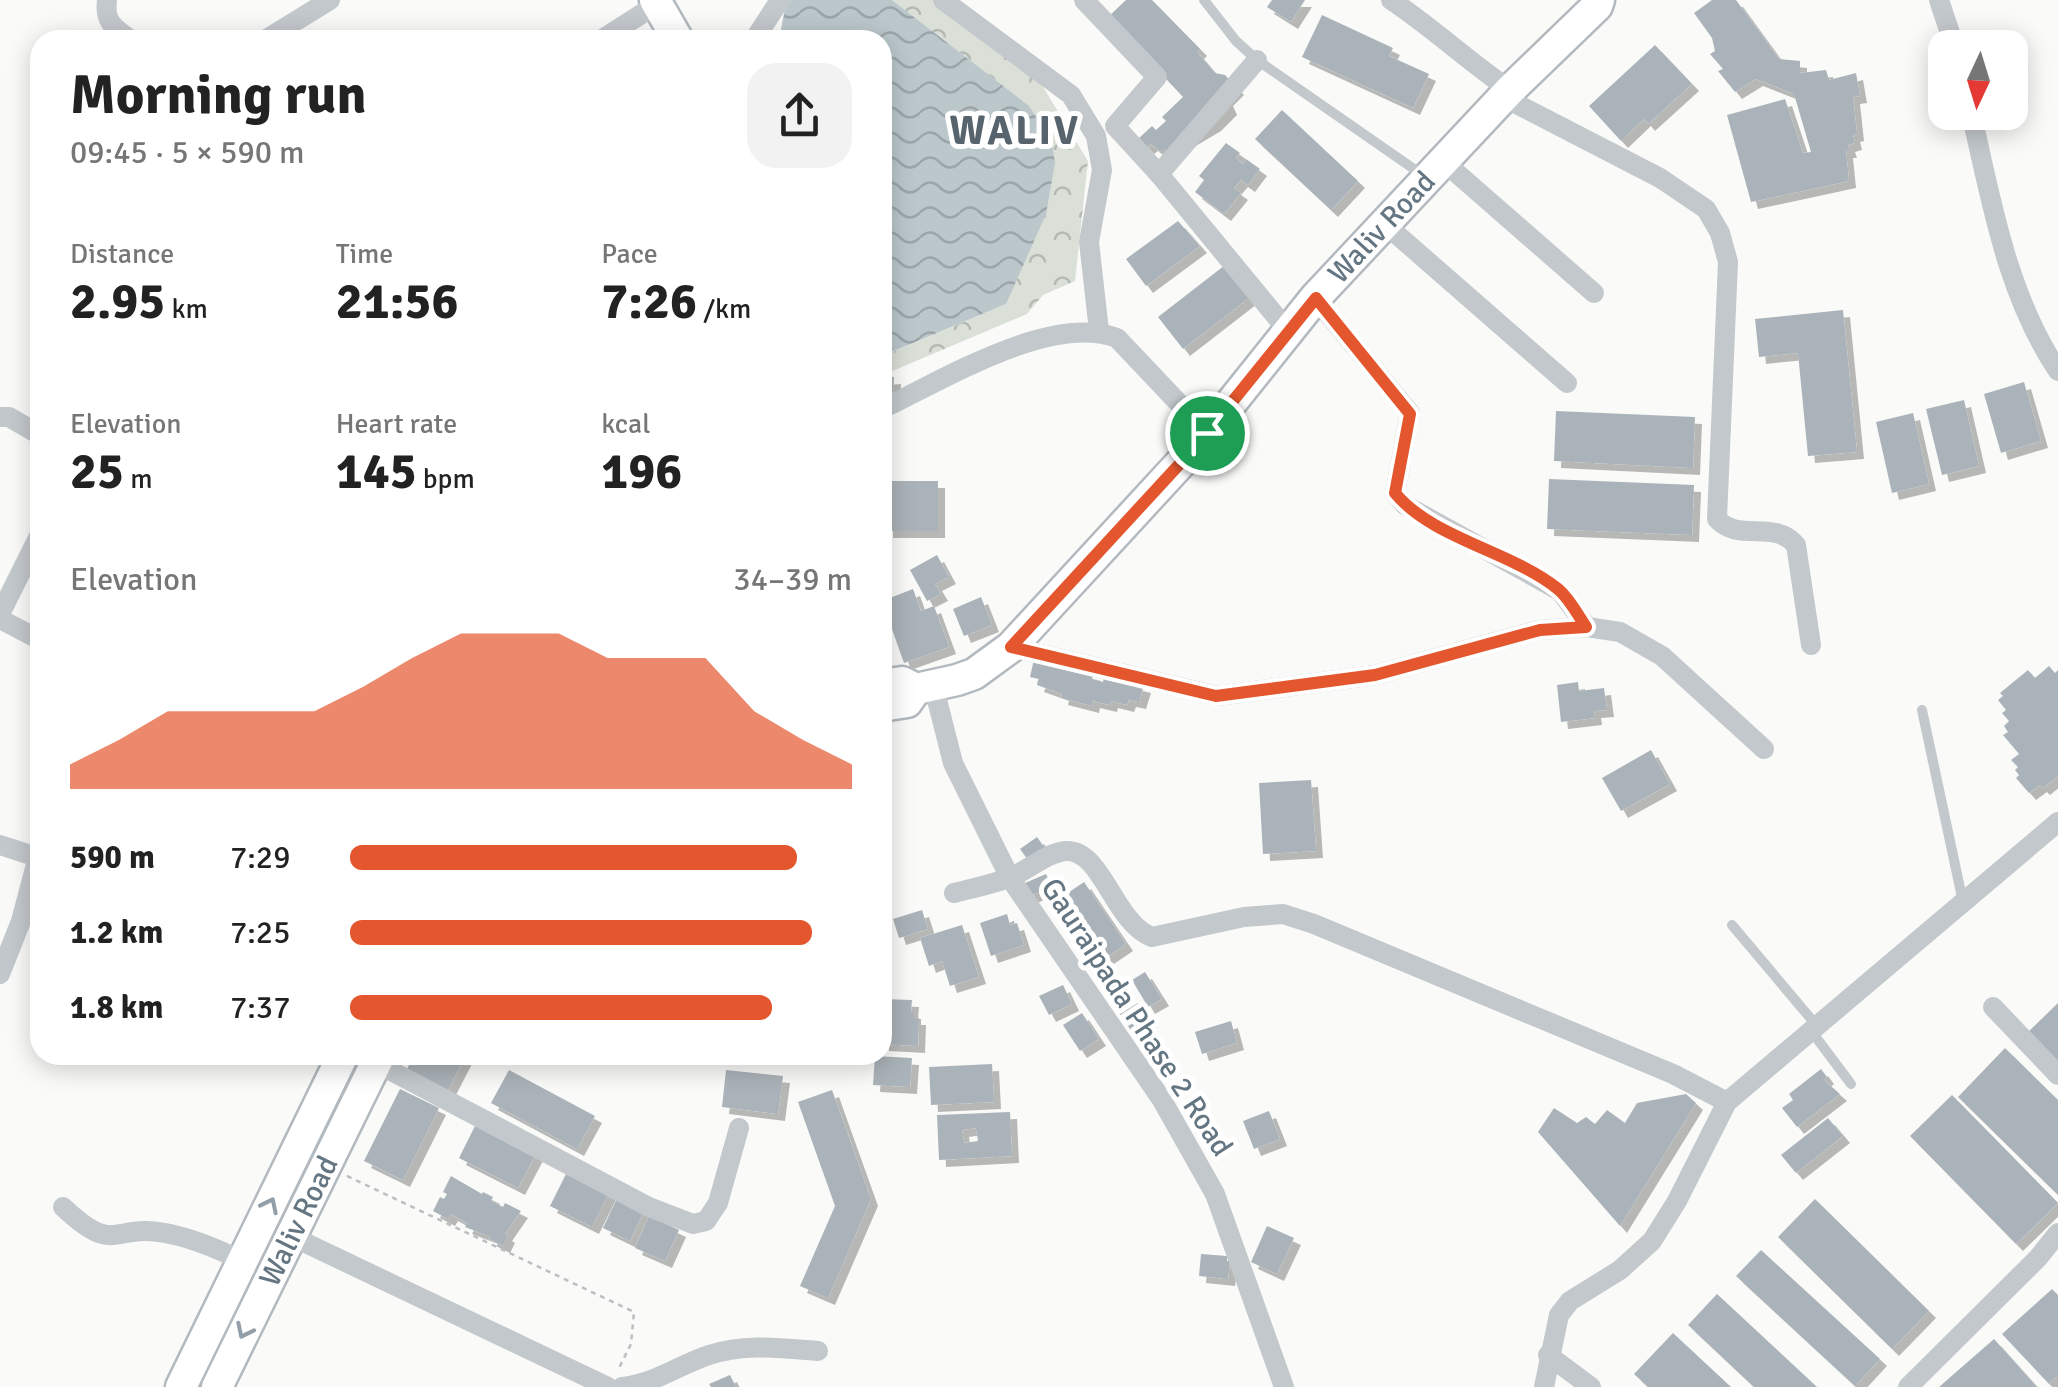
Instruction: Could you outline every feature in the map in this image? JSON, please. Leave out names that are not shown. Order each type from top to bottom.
[{"type":"main road","points":[[656,2],[672,30]]},
{"type":"main road","name":"Waliv Road","points":[[892,684],[924,686],[974,674],[1011,647],[1207,433],[1316,298],[1507,93],[1605,2]]},
{"type":"main road","name":"Waliv Road","points":[[892,704],[906,702],[924,686]]},
{"type":"main road","name":"Waliv Road","points":[[181,1387],[338,1065]]},
{"type":"main road","name":"Waliv Road","points":[[217,1387],[327,1166],[370,1065]]},
{"type":"street","points":[[108,0],[105,16],[116,30]]},
{"type":"street","points":[[281,30],[330,0]]},
{"type":"street","points":[[760,30],[780,0]]},
{"type":"street","points":[[943,0],[1070,95],[1096,136],[1102,170],[1089,242],[1099,331]]},
{"type":"street","points":[[1084,0],[1157,77],[1115,126],[1288,331]]},
{"type":"street","points":[[1391,0],[1435,30],[1507,93],[1660,178],[1706,209],[1720,233],[1728,262],[1717,518],[1726,528],[1736,531],[1774,530],[1796,545],[1811,645]]},
{"type":"street","points":[[1940,0],[1949,30]]},
{"type":"street","points":[[616,30],[656,2]]},
{"type":"street","points":[[1159,174],[1257,60]]},
{"type":"street","points":[[1975,130],[2014,280],[2029,319],[2058,371]]},
{"type":"street","points":[[1437,170],[1594,293]]},
{"type":"street","points":[[1386,225],[1567,382]]},
{"type":"street","points":[[1316,298],[1410,414],[1395,493],[1430,522],[1560,590],[1586,627]]},
{"type":"street","points":[[892,404],[1030,339],[1099,331],[1117,338],[1207,433]]},
{"type":"street","points":[[0,417],[30,430]]},
{"type":"street","points":[[30,554],[0,616],[30,634]]},
{"type":"street","points":[[1011,647],[1216,696],[1375,675],[1540,630],[1586,627],[1620,632],[1662,656],[1764,749]]},
{"type":"street","name":"Gauraipada Phase 2 Road","points":[[924,686],[953,763],[1010,878],[1162,1100],[1215,1194],[1284,1387]]},
{"type":"street","points":[[1544,1387],[1559,1315],[1570,1301],[1620,1270],[1652,1241],[1677,1201],[1727,1102],[2058,822]]},
{"type":"street","points":[[0,844],[30,855]]},
{"type":"street","points":[[954,893],[1010,878],[1070,850],[1083,854],[1129,922],[1152,937],[1244,917],[1283,914],[1673,1074],[1727,1102]]},
{"type":"street","points":[[0,974],[30,890]]},
{"type":"street","points":[[1992,1007],[2058,1075]]},
{"type":"street","points":[[388,1065],[649,1207],[693,1224],[706,1222],[718,1202],[739,1128]]},
{"type":"street","points":[[64,1207],[76,1220],[104,1237],[163,1233],[206,1244],[240,1260]]},
{"type":"street","points":[[1908,1387],[2058,1233]]},
{"type":"street","points":[[291,1236],[615,1383],[642,1385],[709,1354],[742,1347],[818,1351]]},
{"type":"street","points":[[1548,1355],[1591,1387]]},
{"type":"lane","points":[[1204,0],[1236,41],[1257,60],[1437,170]]},
{"type":"lane","points":[[1922,710],[1963,903]]},
{"type":"lane","points":[[1732,925],[1815,1029],[1851,1084]]},
{"type":"path","points":[[327,1166],[634,1312],[631,1344],[615,1383]]},
{"type":"green space","points":[[892,0],[938,0],[1037,77],[1088,161],[1075,281],[1043,295],[1027,314],[892,371],[892,352],[1006,304],[1028,105]]},
{"type":"water","points":[[892,0],[1028,105],[1051,138],[1055,163],[1046,214],[1006,304],[892,352],[892,30],[781,30],[786,3]]},
{"type":"building","points":[[1126,0],[1152,0],[1200,49],[1197,52],[1215,73],[1225,75],[1237,88],[1226,99],[1230,108],[1214,124],[1167,152],[1151,144],[1147,147],[1139,138],[1152,126],[1156,130],[1166,121],[1162,117],[1183,97],[1108,17]]},
{"type":"building","points":[[1272,0],[1305,0],[1291,22],[1267,7]]},
{"type":"building","points":[[1712,0],[1736,0],[1779,59],[1800,61],[1800,73],[1826,70],[1829,80],[1856,73],[1860,96],[1853,97],[1855,143],[1848,145],[1850,151],[1846,151],[1849,181],[1751,202],[1727,115],[1785,99],[1803,153],[1811,152],[1794,94],[1756,79],[1735,92],[1718,71],[1723,69],[1710,54],[1715,51],[1712,38],[1694,13]]},
{"type":"building","points":[[1322,15],[1393,48],[1389,56],[1429,74],[1413,108],[1302,57]]},
{"type":"building","points":[[1655,45],[1692,84],[1648,124],[1644,119],[1621,141],[1589,106]]},
{"type":"building","points":[[1282,110],[1358,181],[1331,210],[1255,139]]},
{"type":"building","points":[[1226,143],[1240,153],[1236,158],[1243,164],[1246,159],[1260,169],[1248,185],[1241,180],[1234,188],[1241,193],[1224,214],[1195,192],[1204,180],[1199,176]]},
{"type":"building","points":[[1178,221],[1200,246],[1146,286],[1126,259]]},
{"type":"building","points":[[1229,262],[1254,294],[1183,349],[1158,317]]},
{"type":"building","points":[[1843,310],[1857,452],[1808,456],[1798,353],[1759,357],[1755,319]]},
{"type":"building","points":[[2024,382],[2041,441],[2001,453],[1984,394]]},
{"type":"building","points":[[1964,400],[1979,466],[1942,475],[1926,409]]},
{"type":"building","points":[[1556,411],[1695,417],[1693,468],[1554,461]]},
{"type":"building","points":[[1913,413],[1929,484],[1892,493],[1876,422]]},
{"type":"building","points":[[1549,479],[1694,485],[1692,535],[1547,529]]},
{"type":"building","points":[[892,481],[938,481],[938,531],[892,531]]},
{"type":"building","points":[[937,555],[949,577],[935,584],[941,594],[927,601],[910,570]]},
{"type":"building","points":[[913,589],[921,611],[934,606],[949,647],[904,663],[892,629],[892,597]]},
{"type":"building","points":[[981,597],[992,625],[964,636],[953,609]]},
{"type":"building","points":[[1034,659],[1094,674],[1092,679],[1103,682],[1104,676],[1144,686],[1139,702],[1129,700],[1127,705],[1111,701],[1110,705],[1093,701],[1092,706],[1061,698],[1062,694],[1037,685],[1039,679],[1030,677]]},
{"type":"building","points":[[2049,666],[2055,673],[2058,670],[2058,776],[2029,793],[2016,778],[2018,767],[2011,760],[2019,754],[2003,735],[2008,732],[2004,726],[2009,721],[1998,700],[2003,696],[2000,693],[2028,670],[2035,678]]},
{"type":"building","points":[[1578,682],[1579,691],[1604,688],[1607,710],[1594,711],[1595,718],[1561,722],[1557,685]]},
{"type":"building","points":[[1651,750],[1670,784],[1621,811],[1602,778]]},
{"type":"building","points":[[1311,780],[1316,851],[1263,854],[1259,783]]},
{"type":"building","points":[[1037,837],[1047,851],[1030,863],[1020,849]]},
{"type":"building","points":[[1046,874],[1052,887],[1030,896],[1025,883]]},
{"type":"building","points":[[1084,882],[1126,944],[1101,961],[1059,899]]},
{"type":"building","points":[[922,910],[928,929],[899,938],[893,919]]},
{"type":"building","points":[[1007,914],[1010,925],[1017,923],[1024,945],[991,956],[980,923]]},
{"type":"building","points":[[962,925],[979,977],[950,986],[942,961],[929,966],[920,938]]},
{"type":"building","points":[[1145,972],[1162,999],[1148,1007],[1132,980]]},
{"type":"building","points":[[1063,985],[1072,1004],[1049,1015],[1039,996]]},
{"type":"building","points":[[892,999],[912,1000],[911,1012],[919,1018],[918,1046],[892,1045]]},
{"type":"building","points":[[1138,1003],[1150,1020],[1132,1032],[1120,1014]]},
{"type":"building","points":[[2058,1003],[2058,1066],[2026,1034]]},
{"type":"building","points":[[1082,1013],[1099,1039],[1080,1051],[1063,1025]]},
{"type":"building","points":[[1231,1021],[1237,1043],[1202,1054],[1195,1032]]},
{"type":"building","points":[[2005,1048],[2058,1100],[2058,1195],[1958,1097]]},
{"type":"building","points":[[892,1057],[912,1058],[910,1087],[873,1085],[874,1065],[892,1065]]},
{"type":"building","points":[[992,1064],[994,1102],[931,1105],[929,1067]]},
{"type":"building","points":[[409,1065],[461,1065],[448,1090],[407,1069]]},
{"type":"building","points":[[1821,1069],[1827,1077],[1824,1080],[1840,1094],[1797,1127],[1782,1108],[1793,1100],[1789,1094]]},
{"type":"building","points":[[509,1070],[595,1116],[577,1149],[491,1103]]},
{"type":"building","points":[[726,1070],[783,1076],[778,1114],[722,1107]]},
{"type":"building","points":[[400,1089],[439,1108],[403,1180],[364,1161]]},
{"type":"building","points":[[832,1090],[871,1199],[828,1298],[800,1286],[835,1206],[798,1102]]},
{"type":"building","points":[[1686,1094],[1696,1103],[1620,1226],[1538,1132],[1554,1108],[1577,1123],[1586,1117],[1595,1124],[1607,1110],[1625,1123],[1637,1103]]},
{"type":"building","points":[[1952,1095],[2058,1203],[2016,1244],[1910,1136]]},
{"type":"building","points":[[1269,1111],[1280,1139],[1254,1149],[1243,1121]]},
{"type":"building","points":[[1010,1112],[1012,1156],[939,1160],[937,1115]],"holes":[[[976,1128],[978,1141],[964,1143],[962,1130]]]},
{"type":"building","points":[[1828,1118],[1843,1136],[1796,1173],[1781,1155]]},
{"type":"building","points":[[476,1124],[536,1154],[518,1188],[459,1158]]},
{"type":"building","points":[[567,1172],[609,1193],[592,1227],[550,1206]]},
{"type":"building","points":[[451,1176],[493,1197],[491,1201],[503,1207],[505,1203],[521,1211],[505,1234],[508,1236],[503,1246],[465,1227],[467,1223],[451,1214],[448,1219],[433,1211],[440,1197],[444,1199],[447,1194],[443,1192]]},
{"type":"building","points":[[618,1196],[645,1209],[630,1241],[603,1228]]},
{"type":"building","points":[[1815,1199],[1929,1311],[1892,1349],[1778,1237]]},
{"type":"building","points":[[649,1216],[679,1230],[665,1261],[635,1248]]},
{"type":"building","points":[[1267,1226],[1294,1238],[1277,1274],[1251,1262]]},
{"type":"building","points":[[1761,1250],[1880,1359],[1855,1386],[1736,1276]]},
{"type":"building","points":[[1201,1254],[1227,1256],[1228,1279],[1199,1276]]},
{"type":"building","points":[[2052,1289],[2058,1295],[2058,1375],[2049,1384],[2002,1334]]},
{"type":"building","points":[[1717,1294],[1817,1387],[1754,1387],[1688,1325]]},
{"type":"building","points":[[1673,1333],[1731,1387],[1648,1387],[1634,1374]]},
{"type":"building","points":[[1994,1339],[2037,1387],[1939,1387]]},
{"type":"building","points":[[730,1375],[736,1387],[709,1384]]},
{"type":"district","name":"WALIV","points":[[1015,130]]},
{"type":"route","points":[[1316,298],[1410,414],[1395,493],[1430,522],[1560,590],[1586,627],[1540,630],[1375,675],[1216,696],[1011,647],[1207,433],[1316,298]]}]
